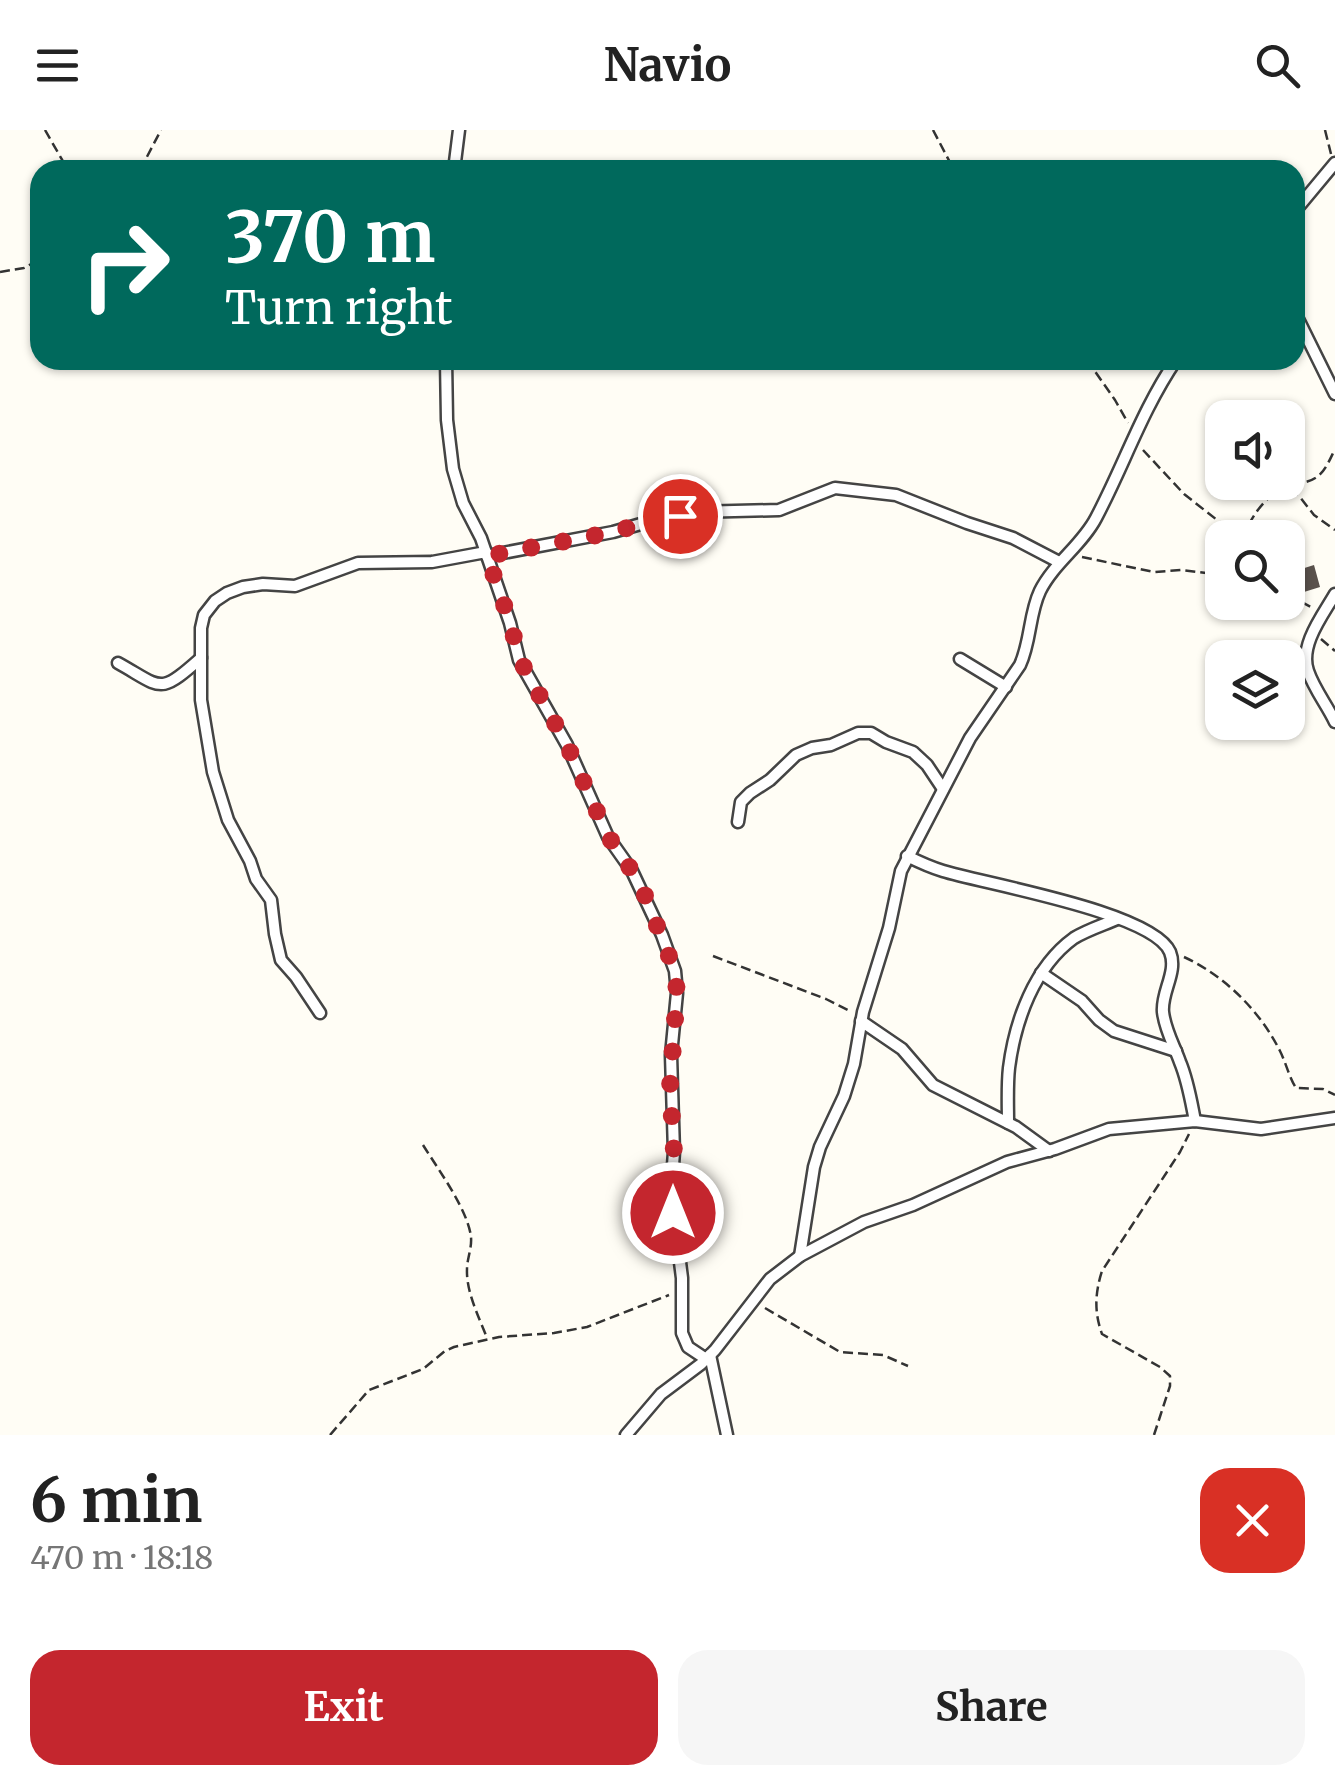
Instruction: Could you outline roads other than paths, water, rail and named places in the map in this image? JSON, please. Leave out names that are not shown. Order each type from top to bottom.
[{"type":"street","points":[[455,160],[459,130]]},
{"type":"street","points":[[1305,199],[1334,164]]},
{"type":"street","points":[[1305,333],[1335,394]]},
{"type":"street","points":[[446,370],[453,469],[463,503],[487,554],[520,660],[560,730],[608,836],[644,893],[675,971],[677,993],[670,1070],[674,1152],[671,1190],[683,1289],[682,1332],[694,1352],[708,1357]]},
{"type":"street","points":[[800,1256],[814,1167],[854,1064],[862,1020],[907,856],[970,738],[1024,656],[1039,593],[1094,522],[1151,398],[1169,370]]},
{"type":"street","points":[[320,1013],[281,960],[274,934],[272,900],[256,880],[228,820],[213,772],[201,700],[200,628],[204,615],[226,593],[264,584],[295,586],[358,563],[432,562],[487,554],[613,532],[695,512],[778,510],[835,488],[896,495],[1063,558]]},
{"type":"street","points":[[1335,594],[1313,634],[1306,667],[1335,722]]},
{"type":"street","points":[[118,662],[149,683],[161,684],[180,677],[201,658]]},
{"type":"street","points":[[960,658],[1006,687]]},
{"type":"street","points":[[738,822],[741,802],[796,756],[858,732],[871,733],[913,752],[943,789]]},
{"type":"street","points":[[907,856],[940,870],[1063,900],[1118,918],[1148,933],[1169,950],[1171,976],[1163,1000],[1166,1026],[1185,1074],[1195,1121]]},
{"type":"street","points":[[1008,1123],[1009,1069],[1029,996],[1042,973],[1076,937],[1118,918]]},
{"type":"street","points":[[1042,973],[1082,1001],[1114,1031],[1176,1051]]},
{"type":"street","points":[[862,1020],[902,1049],[933,1085],[1008,1123],[1049,1150]]},
{"type":"street","points":[[626,1435],[662,1394],[708,1357],[770,1279],[800,1256],[864,1222],[913,1205],[1007,1162],[1109,1129],[1195,1121],[1261,1129],[1335,1118]]},
{"type":"street","points":[[708,1357],[727,1435]]}]
